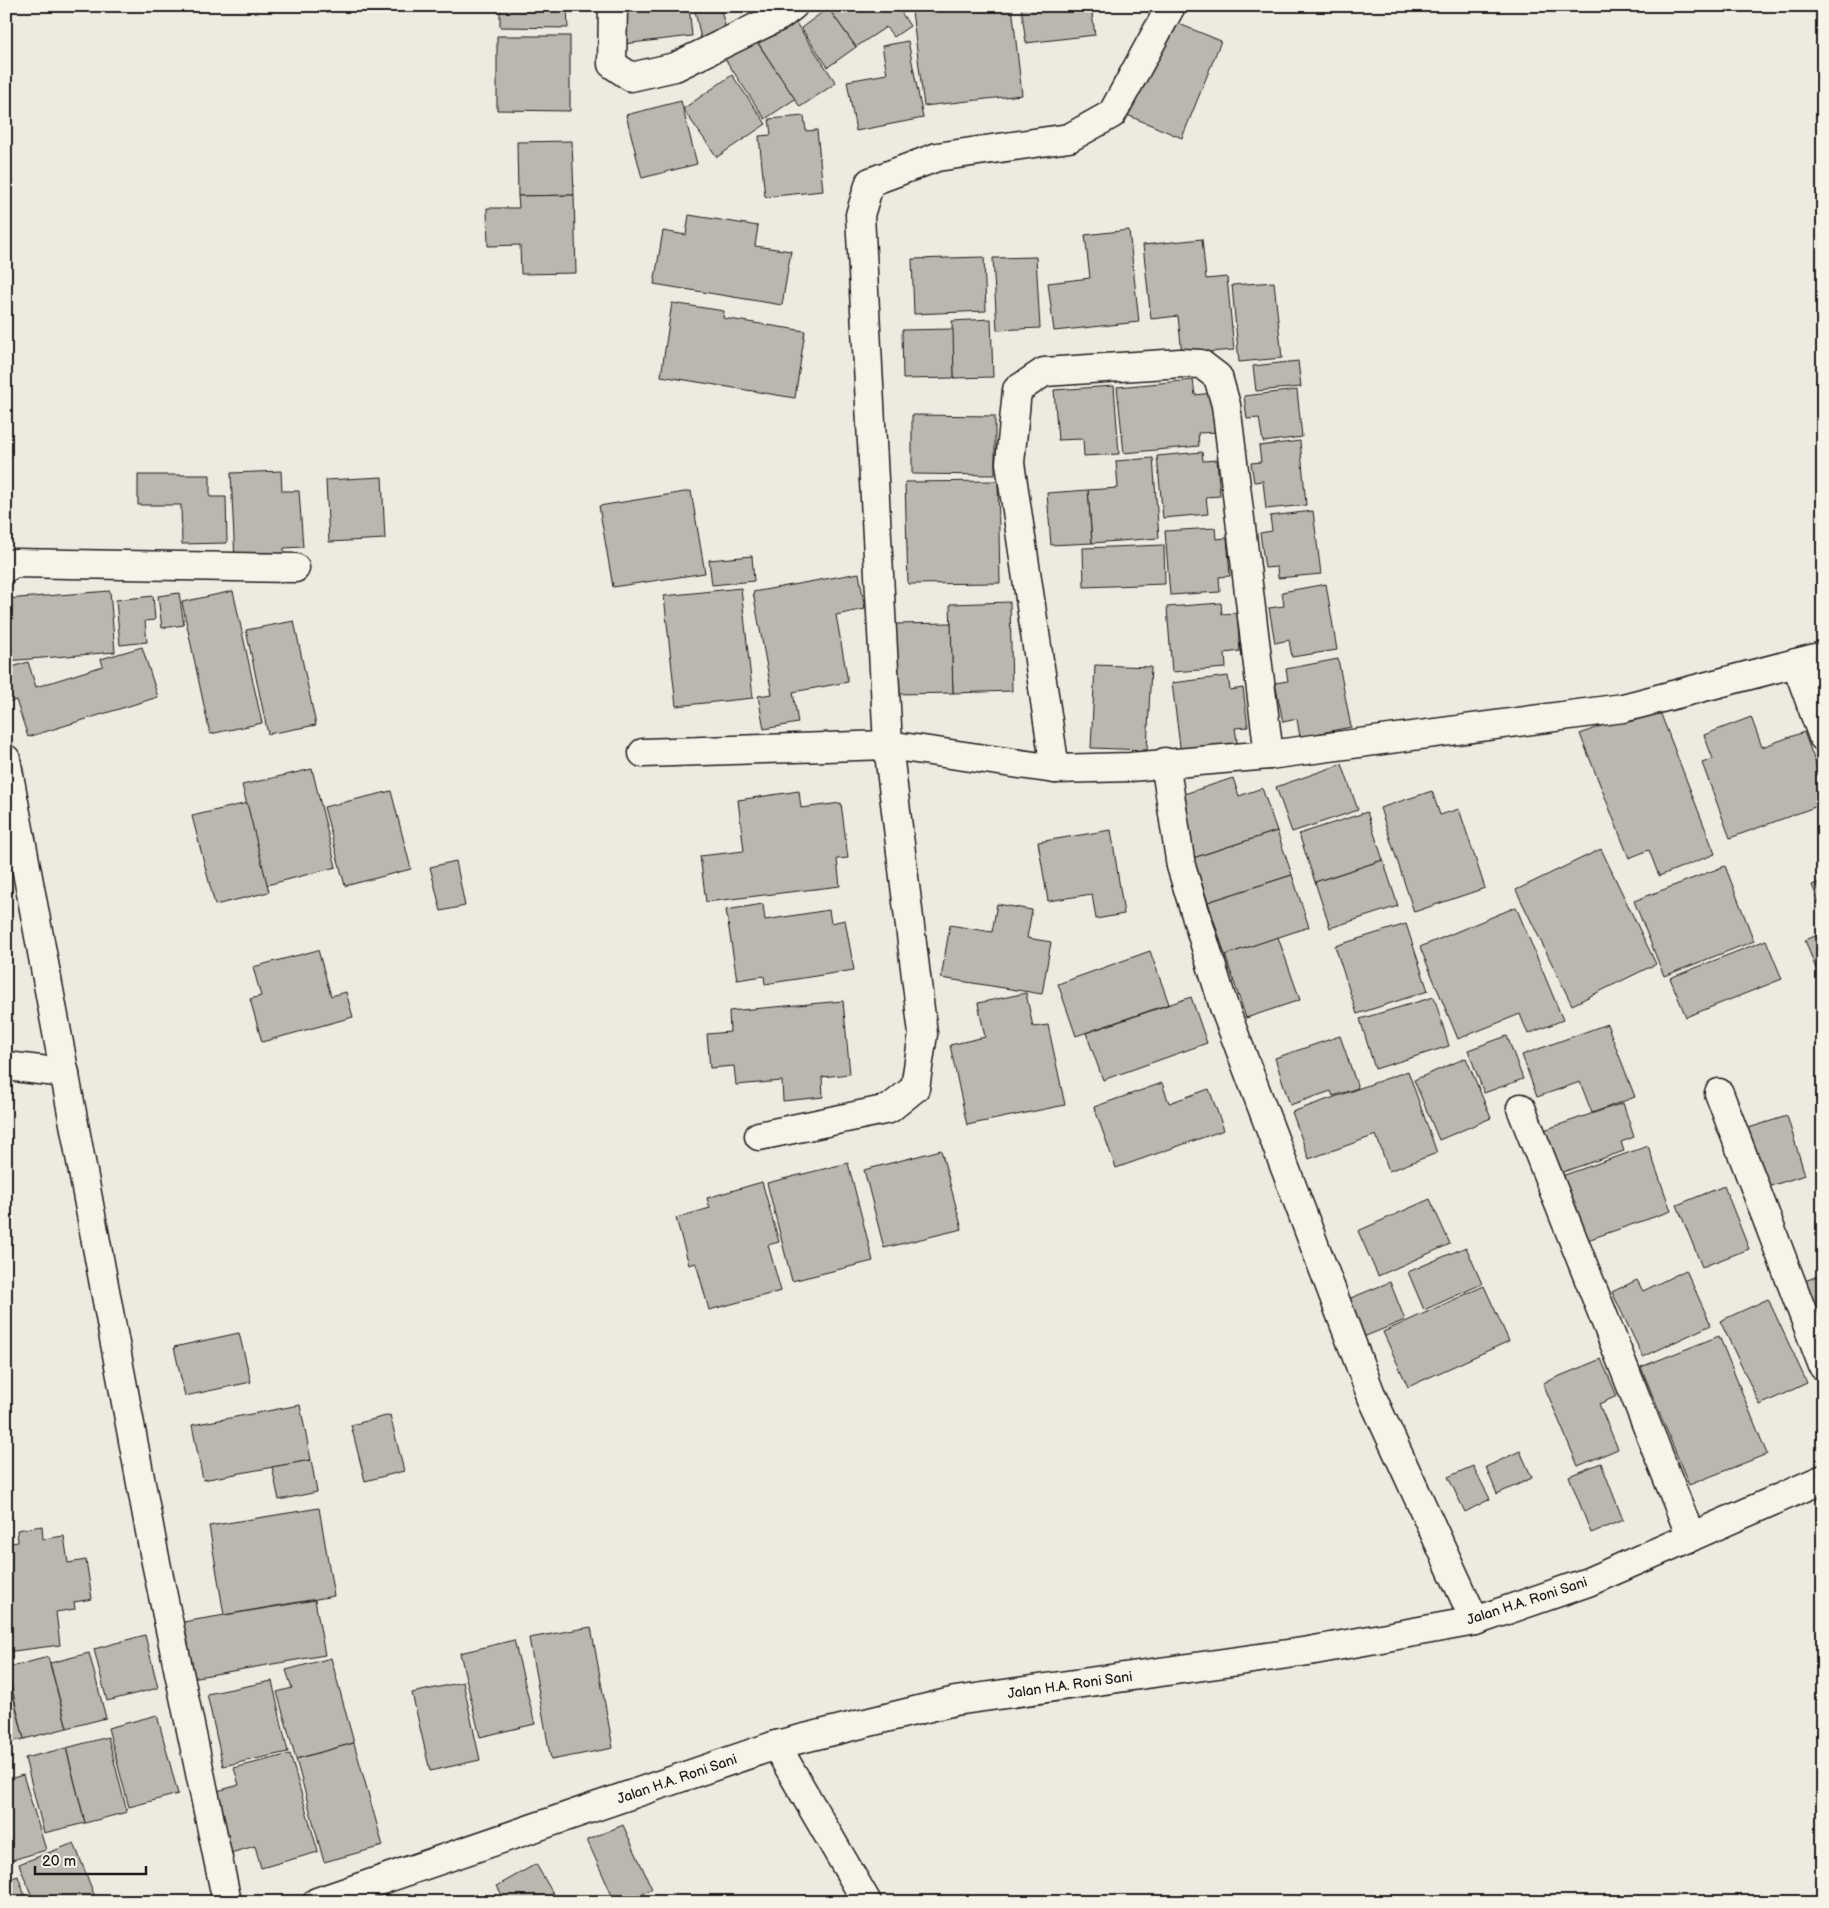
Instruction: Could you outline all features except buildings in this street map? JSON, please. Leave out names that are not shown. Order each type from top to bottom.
[{"type":"street","points":[[613,6],[612,64],[631,77],[675,67],[780,16],[794,6]]},
{"type":"street","points":[[760,1136],[889,1109],[915,1088],[923,1034],[888,745],[860,215],[870,182],[937,157],[1069,138],[1112,114],[1171,6]]},
{"type":"street","points":[[1055,769],[1010,463],[1017,390],[1044,372],[1201,364],[1218,377],[1226,405],[1269,755]]},
{"type":"street","points":[[6,568],[14,563],[296,568]]},
{"type":"street","points":[[643,753],[888,745],[1055,769],[1130,767],[1166,762],[1269,755],[1623,708],[1823,656]]},
{"type":"street","points":[[1796,663],[1823,737]]},
{"type":"street","points":[[6,759],[154,1553],[228,1902]]},
{"type":"street","points":[[1166,762],[1181,866],[1224,1007],[1372,1397],[1475,1621]]},
{"type":"street","points":[[6,1066],[65,1073]]},
{"type":"street","points":[[1719,1093],[1823,1366]]},
{"type":"street","points":[[1521,1108],[1691,1537]]},
{"type":"street","name":"Jalan H.A. Roni Sani","points":[[317,1902],[776,1745],[955,1701],[1309,1651],[1475,1621],[1588,1582],[1823,1479]]},
{"type":"street","points":[[776,1745],[867,1902]]}]
